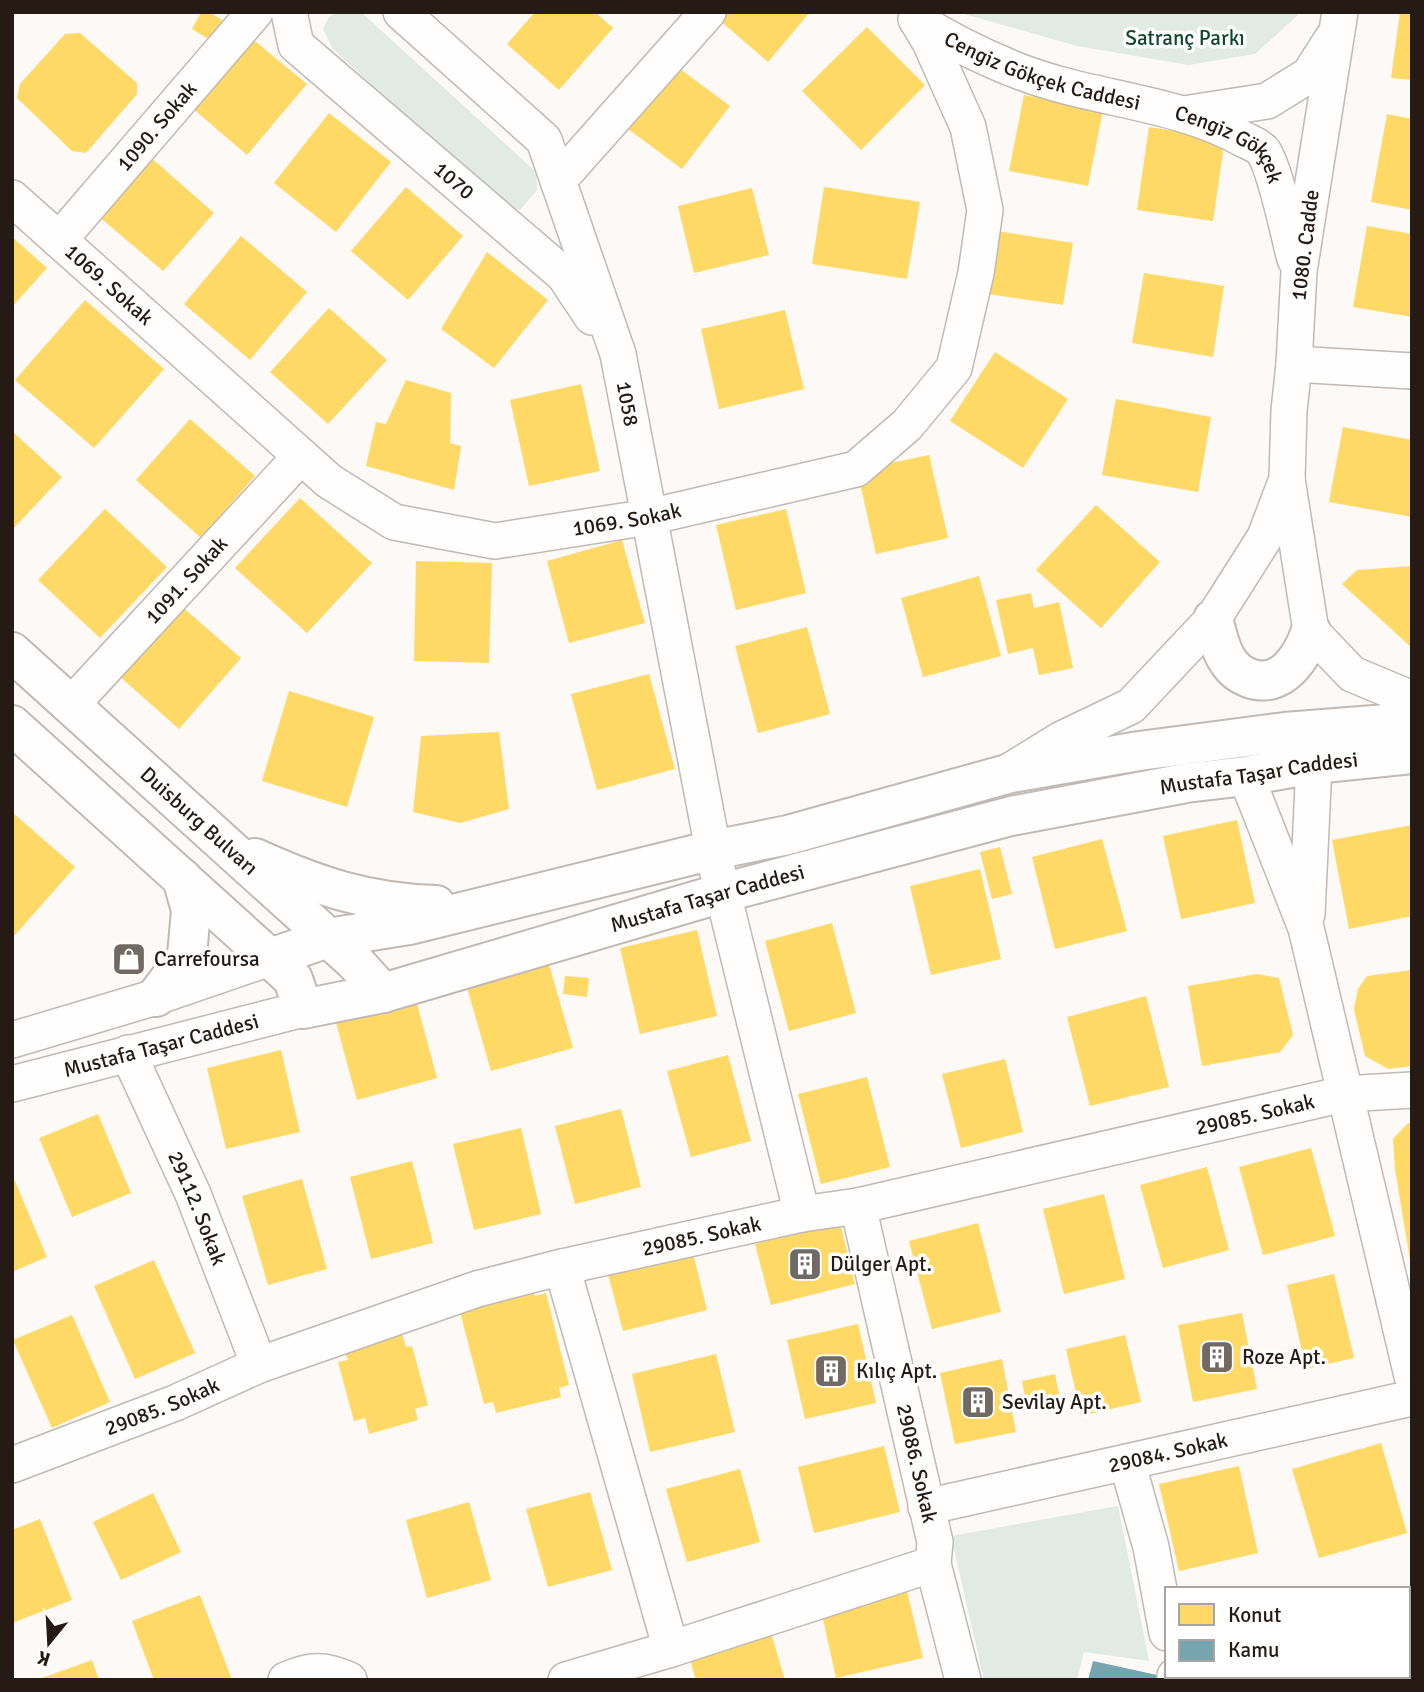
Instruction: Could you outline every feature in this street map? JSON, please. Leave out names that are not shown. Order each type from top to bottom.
[{"type":"main road","points":[[1213,619],[1227,661],[1242,675],[1260,682],[1278,677],[1293,666],[1305,649],[1311,631]]},
{"type":"main road","name":"Duisburg Bulvarı","points":[[12,652],[355,962],[383,993]]},
{"type":"main road","name":"Mustafa Taşar Caddesi","points":[[303,1009],[383,993],[717,869],[788,835],[1002,775],[1153,749],[1285,732],[1412,722]]},
{"type":"main road","points":[[12,725],[293,979],[303,1009]]},
{"type":"main road","name":"Mustafa Taşar Caddesi","points":[[270,958],[328,938],[409,925],[483,906],[717,869],[1186,783],[1314,764],[1412,754]]},
{"type":"main road","points":[[224,843],[289,873],[349,895],[399,904],[483,906]]},
{"type":"main road","points":[[156,997],[187,956],[191,911],[182,878]]},
{"type":"street","name":"1090. Sokak","points":[[59,240],[255,12]]},
{"type":"street","name":"1070","points":[[289,12],[296,45],[564,275],[618,354]]},
{"type":"street","name":"1058","points":[[401,12],[544,140],[618,354],[717,869]]},
{"type":"street","points":[[558,181],[708,12]]},
{"type":"street","name":"1069. Sokak","points":[[12,198],[329,481],[394,522],[495,541],[649,517],[856,469],[907,425],[954,368],[976,273],[985,210],[968,127],[930,42],[913,16]]},
{"type":"street","name":"Cengiz Gökçek Caddesi","points":[[913,16],[962,46],[1022,73],[1184,114]]},
{"type":"street","name":"Cengiz Gökçek","points":[[1184,114],[1267,101],[1309,75],[1338,22]]},
{"type":"street","name":"1080. Cadde","points":[[1287,479],[1299,271],[1338,22]]},
{"type":"street","name":"Cengiz Gökçek","points":[[1184,114],[1235,135],[1262,150],[1272,174],[1299,271]]},
{"type":"street","points":[[1294,364],[1412,371]]},
{"type":"street","name":"1091. Sokak","points":[[71,705],[301,456]]},
{"type":"street","points":[[1002,775],[1062,739],[1131,706],[1213,619],[1265,537],[1287,479]]},
{"type":"street","points":[[1287,479],[1311,631],[1352,674],[1412,699]]},
{"type":"street","points":[[1306,928],[1314,764]]},
{"type":"street","points":[[1246,776],[1306,928],[1344,1094],[1405,1319],[1412,1376]]},
{"type":"street","points":[[717,869],[802,1214]]},
{"type":"street","name":"Mustafa Taşar Caddesi","points":[[12,1040],[156,997],[270,958]]},
{"type":"street","name":"Mustafa Taşar Caddesi","points":[[12,1084],[303,1009]]},
{"type":"street","name":"29112. Sokak","points":[[128,1053],[193,1194],[259,1365]]},
{"type":"street","name":"29085. Sokak","points":[[12,1465],[175,1403],[259,1365],[477,1289],[562,1267],[802,1214],[858,1206],[1344,1094],[1412,1090]]},
{"type":"street","name":"29086. Sokak","points":[[858,1206],[935,1542],[933,1564],[963,1680]]},
{"type":"street","points":[[562,1267],[662,1661]]},
{"type":"street","name":"29084. Sokak","points":[[926,1507],[1412,1398]]},
{"type":"street","points":[[1126,1462],[1151,1547],[1165,1622]]},
{"type":"street","points":[[566,1680],[662,1661],[933,1564]]},
{"type":"street","points":[[286,1680],[304,1672],[333,1672],[349,1680]]},
{"type":"green space","points":[[337,12],[361,12],[536,172],[537,190],[520,210],[504,207],[333,49],[323,29],[329,17]]},
{"type":"green space","name":"Satranç Parkı","points":[[957,12],[1299,12],[1255,54],[1189,65],[1077,46]]},
{"type":"green space","points":[[1118,1506],[1149,1661],[1084,1652],[1077,1680],[984,1680],[951,1536]]},
{"type":"building: Konut","points":[[201,12],[209,12],[224,21],[212,41],[192,29]]},
{"type":"building: Konut","points":[[535,12],[595,12],[613,28],[559,90],[507,44]]},
{"type":"building: Konut","points":[[710,12],[810,12],[768,62]]},
{"type":"building: Konut","points":[[1400,12],[1412,12],[1412,80],[1391,78]]},
{"type":"building: Konut","points":[[867,27],[925,85],[861,150],[802,91]]},
{"type":"building: Konut","points":[[80,33],[137,83],[137,94],[86,153],[72,151],[17,98],[20,84],[65,34]]},
{"type":"building: Konut","points":[[250,37],[307,84],[247,155],[191,107]]},
{"type":"building: Konut","points":[[668,60],[730,106],[682,169],[620,123]]},
{"type":"building: Konut","points":[[1024,95],[1103,110],[1088,186],[1009,171]]},
{"type":"building: Konut","points":[[329,113],[391,162],[336,232],[274,183]]},
{"type":"building: Konut","points":[[1387,114],[1412,119],[1412,210],[1371,202]]},
{"type":"building: Konut","points":[[1149,127],[1225,138],[1213,221],[1137,210]]},
{"type":"building: Konut","points":[[149,156],[214,213],[163,271],[97,215]]},
{"type":"building: Konut","points":[[406,187],[463,236],[408,300],[351,251]]},
{"type":"building: Konut","points":[[824,187],[920,202],[907,279],[812,264]]},
{"type":"building: Konut","points":[[752,188],[769,255],[694,273],[678,206]]},
{"type":"building: Konut","points":[[1367,226],[1412,234],[1412,317],[1353,307]]},
{"type":"building: Konut","points":[[997,231],[1073,243],[1063,305],[987,294]]},
{"type":"building: Konut","points":[[241,236],[307,292],[250,360],[184,304]]},
{"type":"building: Konut","points":[[12,237],[47,268],[12,307]]},
{"type":"building: Konut","points":[[487,252],[548,300],[494,368],[441,329]]},
{"type":"building: Konut","points":[[1144,273],[1224,286],[1213,357],[1132,343]]},
{"type":"building: Konut","points":[[85,300],[164,369],[94,448],[15,380]]},
{"type":"building: Konut","points":[[329,308],[387,360],[328,424],[270,372]]},
{"type":"building: Konut","points":[[785,310],[804,389],[719,409],[701,329]]},
{"type":"building: Konut","points":[[995,352],[1068,399],[1023,468],[950,421]]},
{"type":"building: Konut","points":[[406,380],[451,393],[450,443],[461,446],[454,490],[366,466],[376,422],[386,424]]},
{"type":"building: Konut","points":[[581,384],[600,471],[529,486],[510,400]]},
{"type":"building: Konut","points":[[1116,399],[1211,417],[1198,492],[1102,475]]},
{"type":"building: Konut","points":[[190,419],[255,476],[201,538],[136,480]]},
{"type":"building: Konut","points":[[1343,427],[1412,440],[1412,517],[1329,502]]},
{"type":"building: Konut","points":[[12,431],[62,477],[12,530]]},
{"type":"building: Konut","points":[[929,455],[948,538],[876,554],[857,470]]},
{"type":"building: Konut","points":[[300,498],[372,563],[307,633],[235,568]]},
{"type":"building: Konut","points":[[1096,505],[1160,562],[1101,628],[1036,570]]},
{"type":"building: Konut","points":[[105,509],[167,567],[100,638],[38,580]]},
{"type":"building: Konut","points":[[786,509],[806,593],[736,610],[716,525]]},
{"type":"building: Konut","points":[[622,540],[645,623],[569,643],[547,561]]},
{"type":"building: Konut","points":[[416,561],[492,563],[489,663],[414,661]]},
{"type":"building: Konut","points":[[1412,566],[1412,648],[1342,584],[1357,570]]},
{"type":"building: Konut","points":[[979,576],[1001,656],[923,677],[901,598]]},
{"type":"building: Konut","points":[[1031,593],[1034,608],[1059,602],[1073,668],[1039,675],[1033,648],[1008,654],[996,600]]},
{"type":"building: Konut","points":[[180,605],[241,658],[179,729],[118,675]]},
{"type":"building: Konut","points":[[807,627],[830,714],[758,733],[735,646]]},
{"type":"building: Konut","points":[[649,674],[675,769],[597,790],[571,694]]},
{"type":"building: Konut","points":[[289,691],[374,717],[347,807],[262,781]]},
{"type":"building: Konut","points":[[499,732],[509,809],[460,823],[413,812],[421,736]]},
{"type":"building: Konut","points":[[12,812],[75,867],[15,935],[12,933]]},
{"type":"building: Konut","points":[[1237,820],[1255,903],[1181,919],[1163,836]]},
{"type":"building: Konut","points":[[1412,825],[1412,916],[1349,929],[1332,840]]},
{"type":"building: Konut","points":[[1102,839],[1127,931],[1055,949],[1032,857]]},
{"type":"building: Konut","points":[[1000,847],[1012,894],[992,899],[980,852]]},
{"type":"building: Konut","points":[[980,869],[1001,959],[931,975],[910,886]]},
{"type":"building: Konut","points":[[832,923],[856,1013],[789,1031],[765,941]]},
{"type":"building: Konut","points":[[697,930],[717,1016],[640,1034],[620,948]]},
{"type":"building: Konut","points":[[546,954],[573,1048],[491,1071],[464,977]]},
{"type":"building: Konut","points":[[1412,970],[1412,1066],[1388,1069],[1365,1056],[1354,1009],[1358,989],[1367,976]]},
{"type":"building: Konut","points":[[1257,974],[1279,978],[1293,1035],[1280,1052],[1202,1066],[1188,986]]},
{"type":"building: Konut","points":[[565,976],[589,978],[587,997],[563,994]]},
{"type":"building: Konut","points":[[414,993],[437,1078],[357,1100],[334,1015]]},
{"type":"building: Konut","points":[[1146,996],[1169,1087],[1090,1106],[1067,1017]]},
{"type":"building: Konut","points":[[281,1050],[300,1132],[226,1149],[207,1068]]},
{"type":"building: Konut","points":[[728,1055],[751,1141],[691,1157],[667,1071]]},
{"type":"building: Konut","points":[[1005,1059],[1023,1132],[961,1148],[942,1074]]},
{"type":"building: Konut","points":[[867,1077],[890,1167],[821,1184],[798,1094]]},
{"type":"building: Konut","points":[[621,1109],[641,1187],[575,1204],[555,1126]]},
{"type":"building: Konut","points":[[98,1114],[131,1193],[72,1217],[39,1138]]},
{"type":"building: Konut","points":[[1408,1123],[1412,1123],[1410,1260],[1395,1169],[1393,1139]]},
{"type":"building: Konut","points":[[521,1128],[541,1214],[474,1230],[453,1144]]},
{"type":"building: Konut","points":[[1311,1148],[1335,1236],[1263,1255],[1239,1167]]},
{"type":"building: Konut","points":[[412,1161],[433,1243],[371,1259],[350,1177]]},
{"type":"building: Konut","points":[[1207,1167],[1229,1250],[1163,1268],[1140,1185]]},
{"type":"building: Konut","points":[[12,1174],[47,1257],[12,1272]]},
{"type":"building: Konut","points":[[302,1179],[327,1269],[268,1285],[242,1196]]},
{"type":"building: Konut","points":[[1104,1194],[1125,1279],[1064,1294],[1043,1209]]},
{"type":"building: Konut","name":"Dülger Apt.","points":[[840,1223],[855,1284],[771,1305],[755,1244]]},
{"type":"building: Konut","points":[[978,1223],[1001,1312],[932,1329],[909,1241]]},
{"type":"building: Konut","points":[[692,1249],[707,1310],[623,1331],[607,1270]]},
{"type":"building: Konut","points":[[154,1260],[195,1353],[135,1379],[94,1286]]},
{"type":"building: Konut","points":[[1334,1274],[1354,1358],[1306,1369],[1287,1285]]},
{"type":"building: Konut","points":[[531,1283],[535,1296],[546,1293],[569,1385],[559,1388],[561,1397],[496,1413],[493,1402],[484,1404],[459,1308]]},
{"type":"building: Konut","name":"Roze Apt.","points":[[1242,1313],[1257,1389],[1193,1402],[1178,1325]]},
{"type":"building: Konut","points":[[72,1315],[110,1402],[52,1428],[13,1340]]},
{"type":"building: Konut","name":"Kılıç Apt.","points":[[858,1324],[876,1403],[805,1419],[787,1340]]},
{"type":"building: Konut","points":[[402,1334],[406,1347],[412,1346],[428,1405],[415,1409],[418,1420],[369,1434],[365,1418],[354,1421],[338,1362],[348,1360],[344,1349]]},
{"type":"building: Konut","points":[[1125,1335],[1141,1402],[1081,1416],[1066,1349]]},
{"type":"building: Konut","points":[[716,1354],[735,1432],[650,1452],[632,1374]]},
{"type":"building: Konut","name":"Sevilay Apt.","points":[[1002,1359],[1016,1432],[955,1444],[940,1373]]},
{"type":"building: Konut","points":[[1055,1374],[1061,1405],[1028,1411],[1022,1381]]},
{"type":"building: Konut","points":[[1381,1443],[1407,1533],[1319,1558],[1292,1469]]},
{"type":"building: Konut","points":[[884,1446],[900,1512],[814,1533],[798,1467]]},
{"type":"building: Konut","points":[[1239,1466],[1258,1553],[1179,1571],[1159,1484]]},
{"type":"building: Konut","points":[[740,1469],[760,1542],[687,1562],[666,1489]]},
{"type":"building: Konut","points":[[590,1492],[612,1570],[548,1587],[526,1509]]},
{"type":"building: Konut","points":[[153,1493],[181,1552],[121,1580],[93,1522]]},
{"type":"building: Konut","points":[[469,1502],[491,1580],[427,1598],[406,1520]]},
{"type":"building: Konut","points":[[40,1519],[72,1600],[12,1623],[12,1530]]},
{"type":"building: Konut","points":[[907,1591],[923,1658],[836,1678],[821,1610]]},
{"type":"building: Konut","points":[[200,1595],[232,1680],[154,1680],[132,1621]]},
{"type":"building: Konut","points":[[1410,1611],[1412,1611],[1410,1670]]},
{"type":"building: Konut","points":[[769,1626],[785,1680],[696,1680],[687,1649]]},
{"type":"building: Konut","points":[[92,1660],[99,1680],[39,1679]]},
{"type":"building: Konut","points":[[1195,1678],[1258,1679],[1195,1680]]},
{"type":"building: Kamu","points":[[1093,1661],[1157,1675],[1156,1680],[1088,1680]]},
{"type":"place","name":"Carrefoursa","points":[[129,959]]},
{"type":"place","name":"Dülger Apt.","points":[[805,1264]]},
{"type":"place","name":"Roze Apt.","points":[[1217,1357]]},
{"type":"place","name":"Kılıç Apt.","points":[[831,1371]]},
{"type":"place","name":"Sevilay Apt.","points":[[978,1402]]}]
